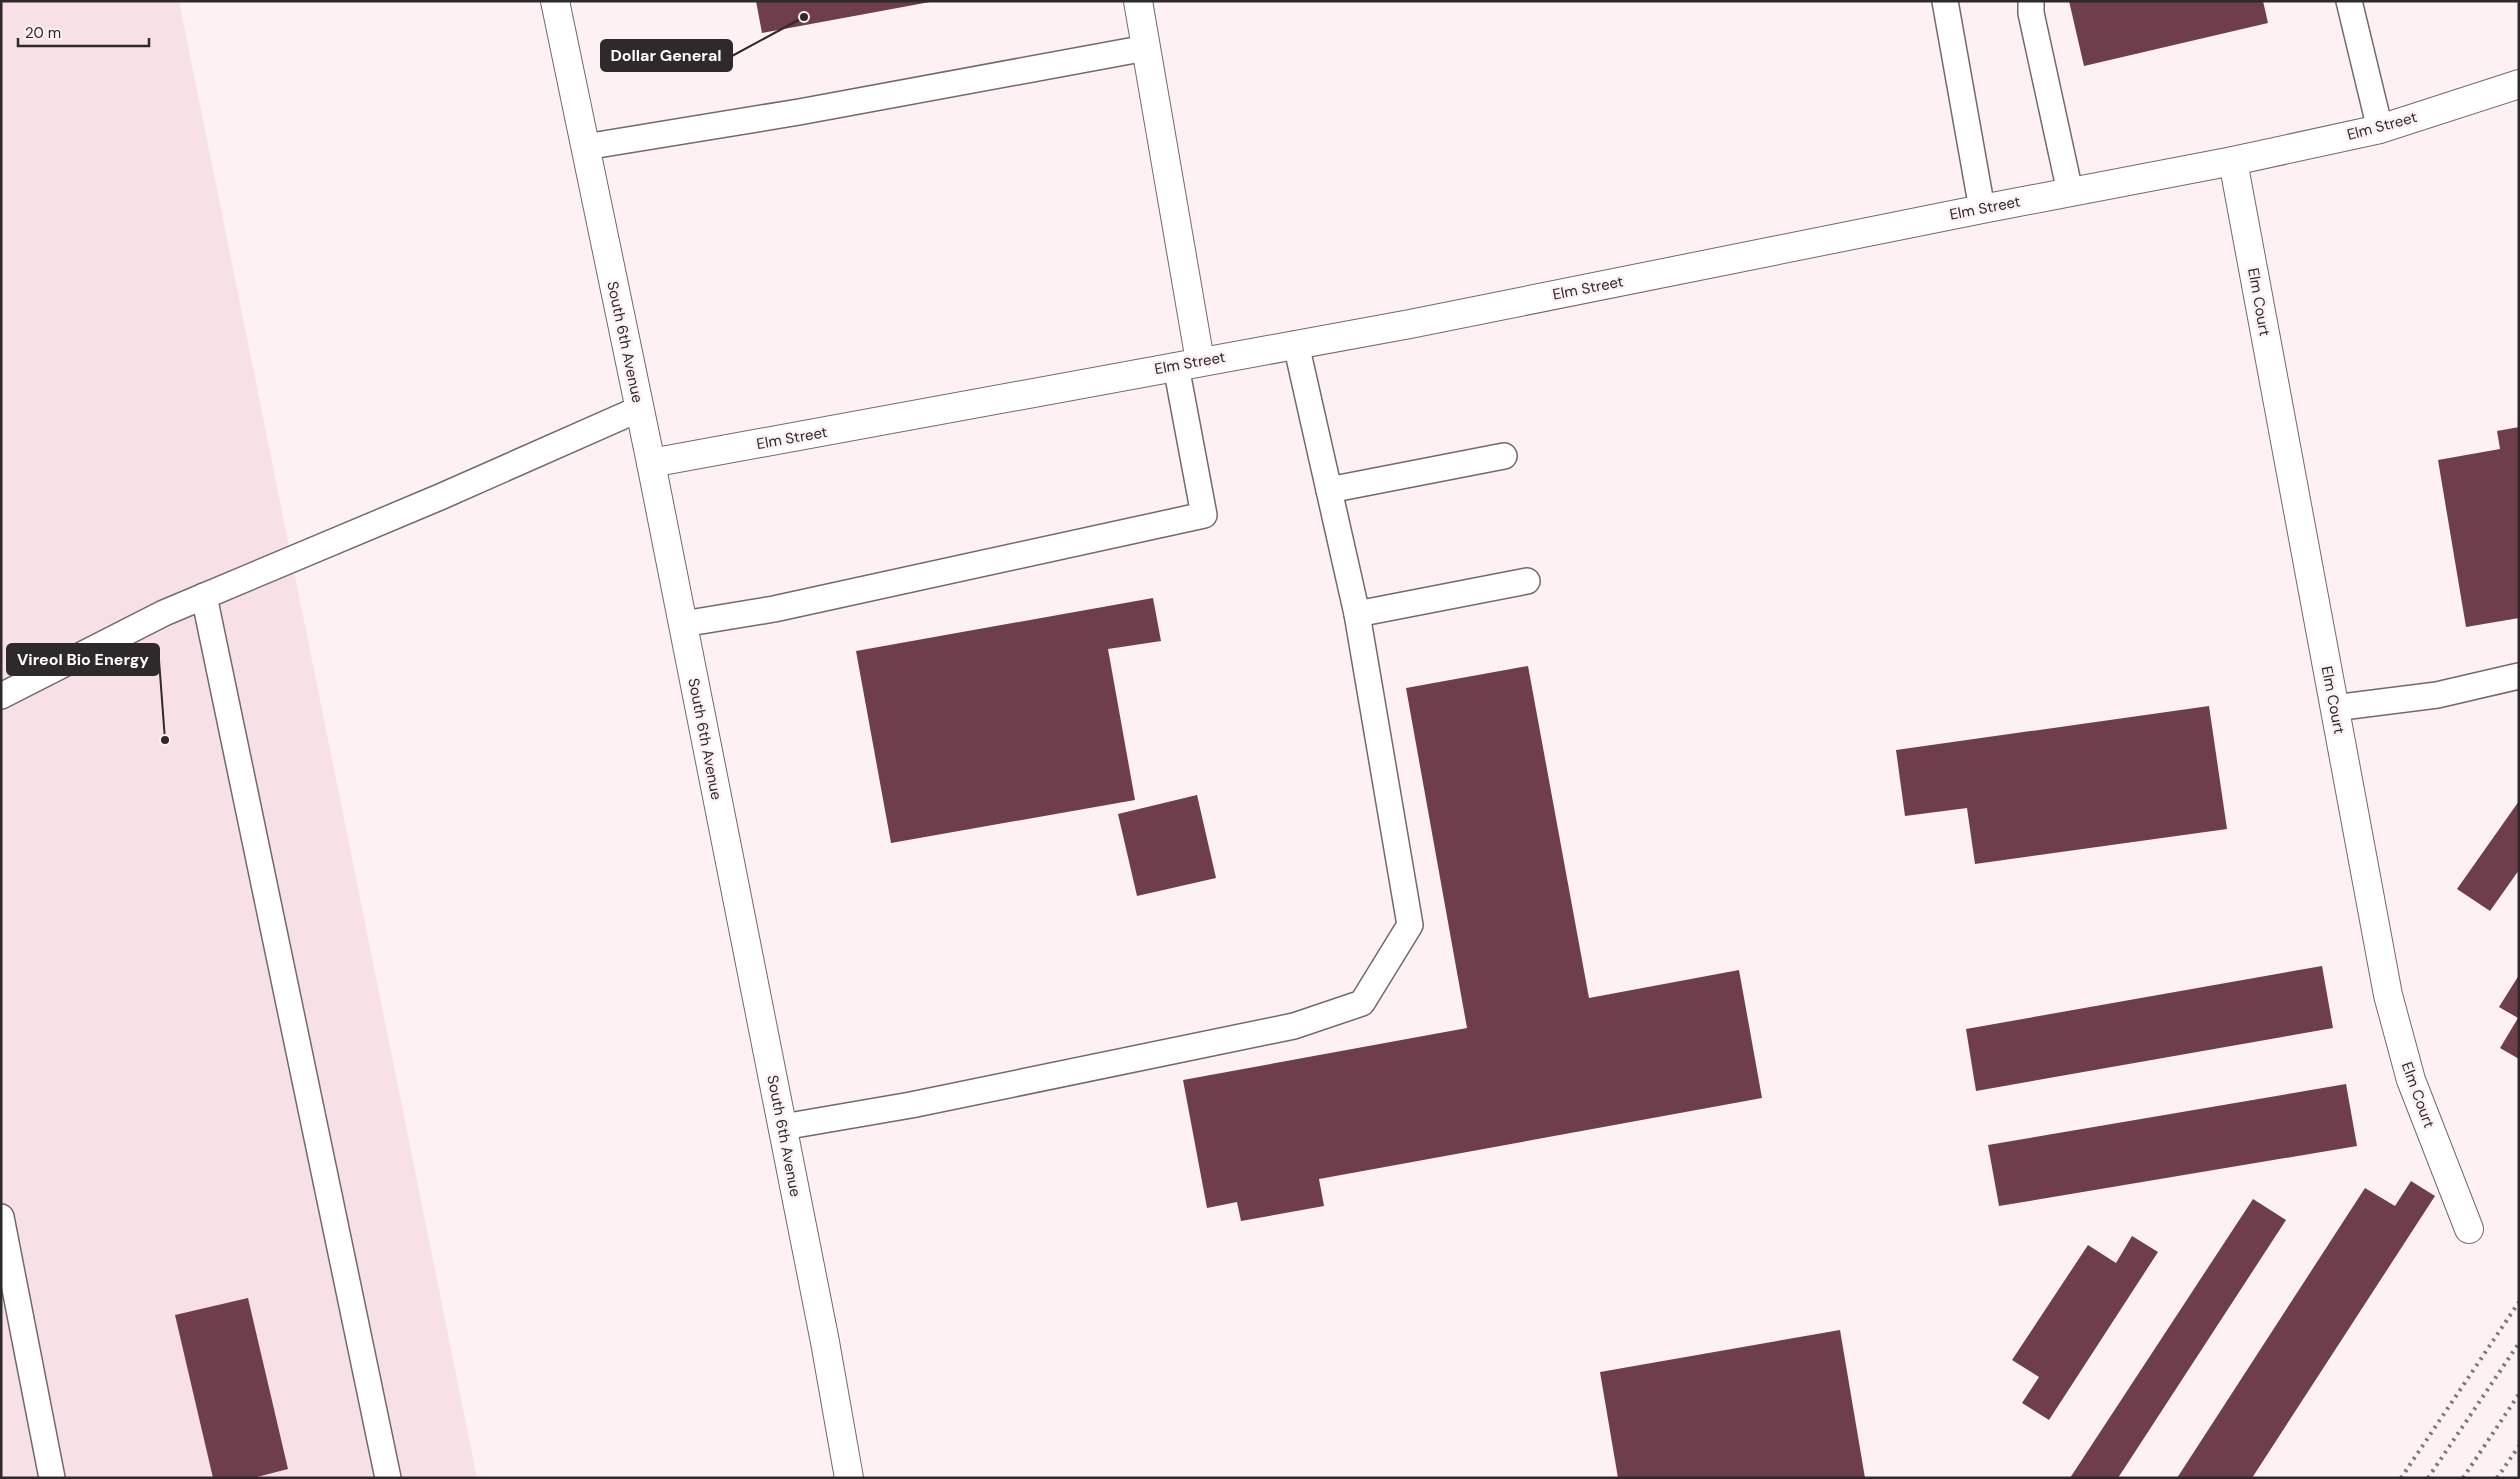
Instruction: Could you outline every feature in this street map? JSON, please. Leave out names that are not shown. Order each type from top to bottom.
[{"type":"street","name":"South 6th Avenue","points":[[555,1],[683,624],[825,1342],[849,1478]]},
{"type":"street","points":[[1138,1],[1146,48],[1188,364]]},
{"type":"street","name":"Elm Street","points":[[650,463],[928,414],[1410,324],[1982,208],[2233,161],[2380,129],[2519,84]]},
{"type":"street","name":"Elm Court","points":[[2233,161],[2388,995],[2411,1080],[2469,1229]]},
{"type":"lane","points":[[1944,1],[1982,208]]},
{"type":"lane","points":[[2031,1],[2031,13],[2070,192]]},
{"type":"lane","points":[[2349,1],[2380,129]]},
{"type":"lane","points":[[585,147],[799,112],[1146,48]]},
{"type":"lane","points":[[782,1127],[911,1105],[1294,1026],[1362,1003],[1410,924],[1357,614],[1296,344]]},
{"type":"lane","points":[[683,624],[774,609],[1204,515],[1188,364]]},
{"type":"lane","points":[[1,696],[164,613],[639,409]]},
{"type":"lane","points":[[1329,490],[1504,456]]},
{"type":"lane","points":[[1357,614],[1527,581]]},
{"type":"lane","points":[[204,596],[388,1478]]},
{"type":"lane","points":[[2334,708],[2437,695],[2519,676]]},
{"type":"lane","points":[[1,1217],[52,1478]]},
{"type":"shaded area","points":[[1,1],[179,1],[477,1478],[1,1478]]},
{"type":"building","points":[[756,1],[930,1],[930,2],[762,33]]},
{"type":"building","points":[[2069,1],[2263,1],[2268,23],[2084,66]]},
{"type":"building","points":[[2519,427],[2519,618],[2466,627],[2438,460],[2500,449],[2497,431]]},
{"type":"building","points":[[1153,598],[1161,641],[1108,649],[1135,800],[891,843],[856,651]]},
{"type":"building","points":[[1528,666],[1589,998],[1739,970],[1762,1098],[1319,1179],[1324,1206],[1241,1221],[1237,1202],[1207,1208],[1183,1080],[1467,1028],[1406,688]]},
{"type":"building","points":[[2209,706],[2227,829],[1975,864],[1967,808],[1905,816],[1896,750]]},
{"type":"building","points":[[1197,795],[1216,878],[1137,896],[1118,814]]},
{"type":"building","points":[[2519,801],[2519,870],[2490,911],[2457,889]]},
{"type":"building","points":[[2322,966],[2333,1028],[1976,1091],[1966,1029]]},
{"type":"building","points":[[2519,975],[2519,1059],[2500,1048],[2518,1018],[2499,1007]]},
{"type":"building","points":[[2346,1084],[2357,1146],[1999,1206],[1988,1145]]},
{"type":"building","points":[[2411,1181],[2435,1196],[2252,1478],[2177,1478],[2365,1188],[2395,1206]]},
{"type":"building","points":[[2253,1199],[2286,1220],[2118,1478],[2070,1478]]},
{"type":"building","points":[[2132,1236],[2158,1252],[2049,1420],[2022,1403],[2039,1377],[2012,1360],[2088,1245],[2116,1263]]},
{"type":"building","points":[[248,1298],[288,1469],[253,1478],[213,1478],[175,1315]]},
{"type":"building","points":[[1840,1330],[1865,1478],[1618,1478],[1600,1372]]},
{"type":"railway","points":[[2401,1478],[2519,1302]]},
{"type":"railway","points":[[2428,1478],[2519,1343]]},
{"type":"railway","points":[[2463,1478],[2519,1394]]},
{"type":"railway","points":[[2497,1478],[2519,1446]]},
{"type":"place","name":"Dollar General","points":[[804,17]]},
{"type":"place","name":"Vireol Bio Energy","points":[[165,740]]}]
